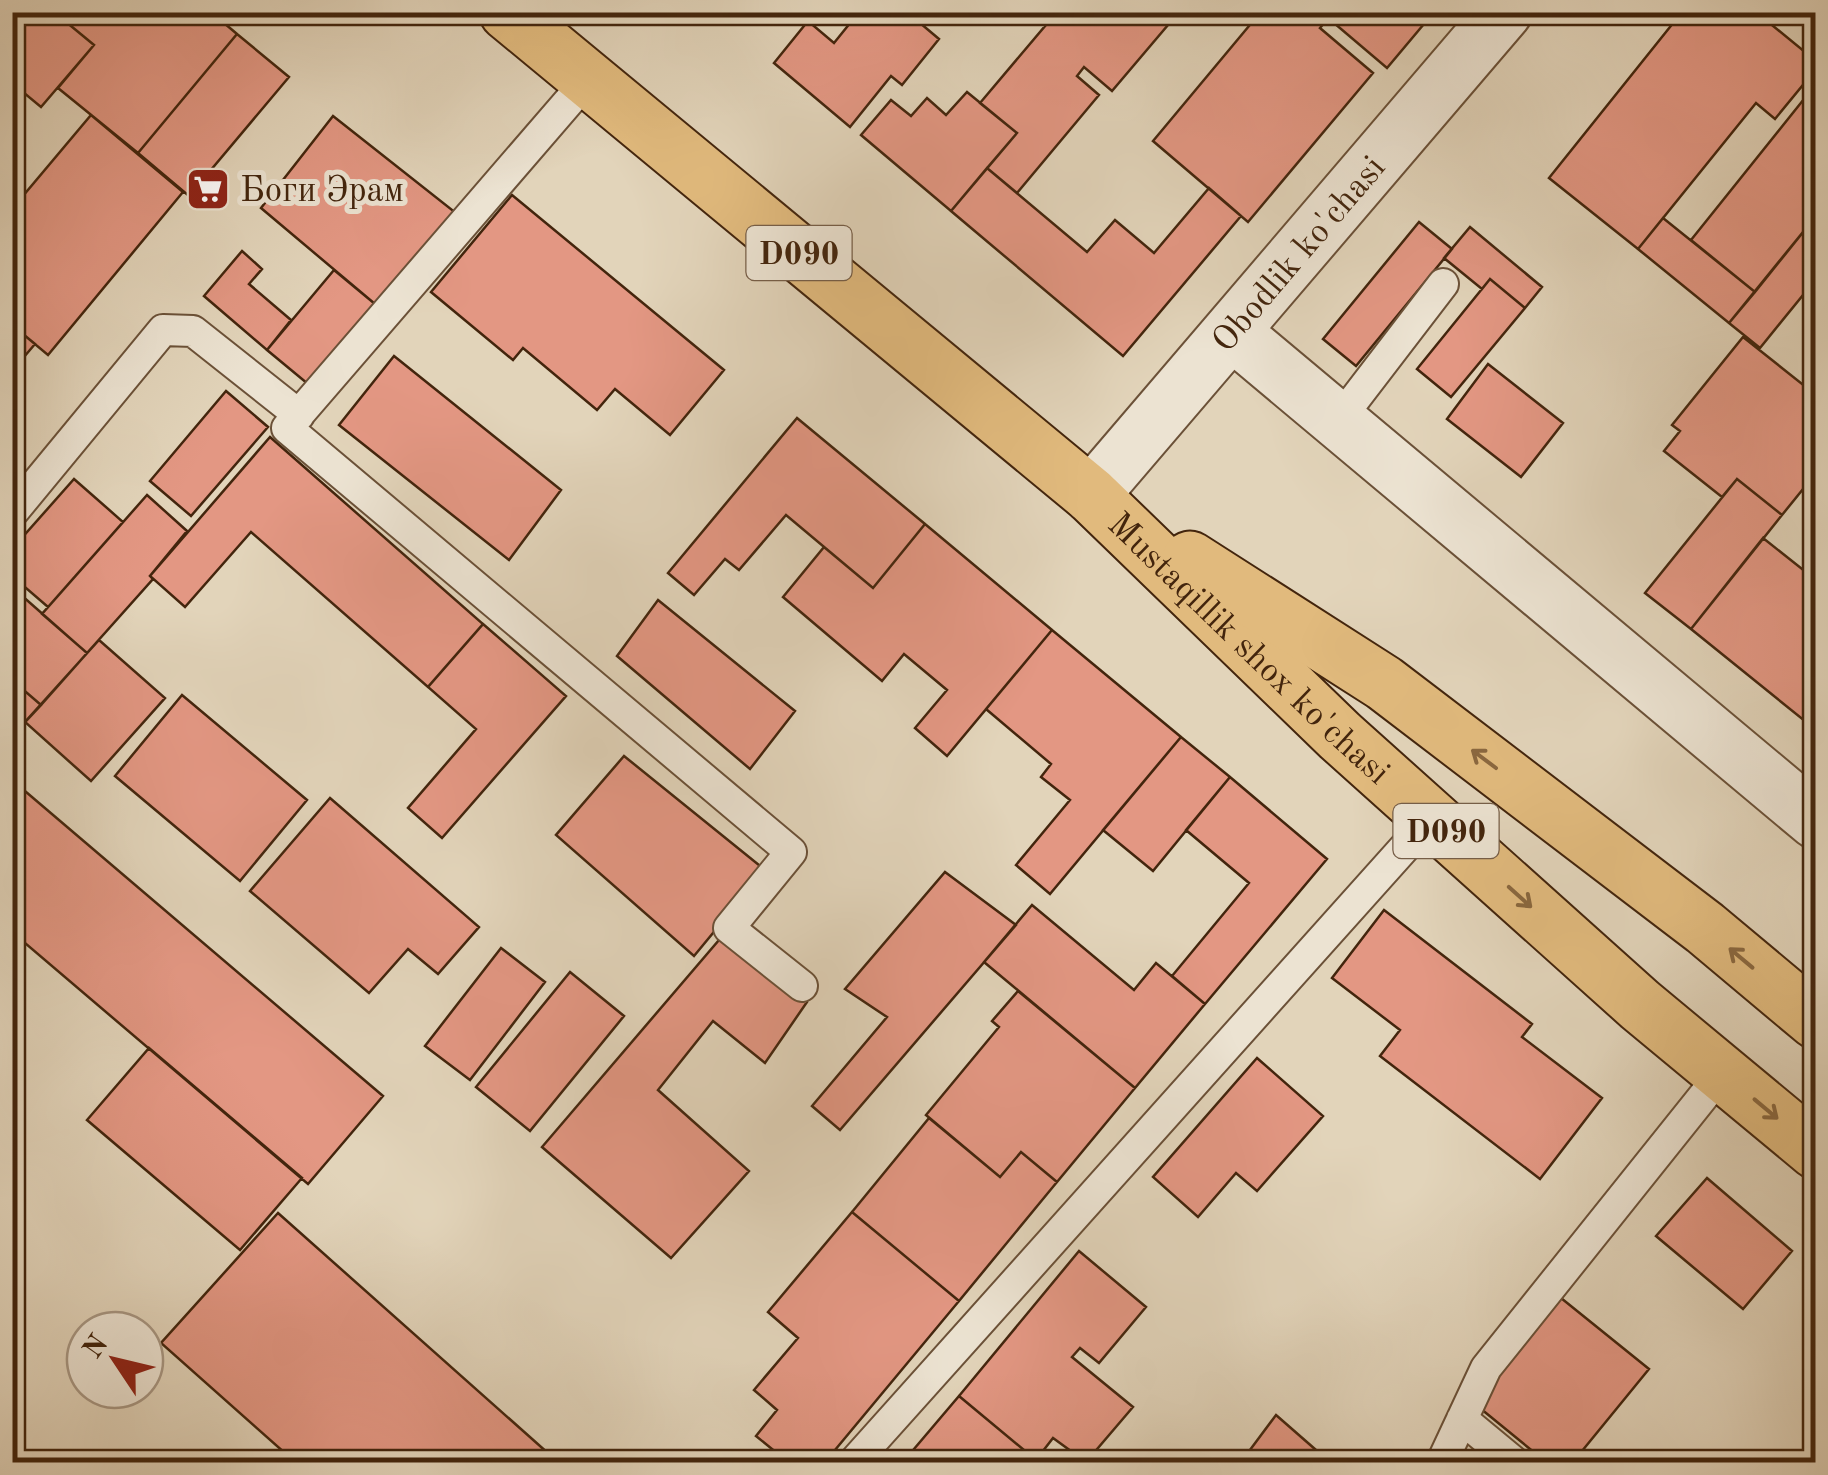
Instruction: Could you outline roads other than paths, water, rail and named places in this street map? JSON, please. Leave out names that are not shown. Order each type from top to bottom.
[{"type":"main road","name":"Mustaqillik shox ko'chasi","points":[[507,12],[1091,495],[1340,736],[1626,992],[1816,1151]]},
{"type":"main road","name":"Mustaqillik shox ko'chasi","points":[[1091,495],[1384,683],[1705,928],[1816,1020]]},
{"type":"street","name":"Obodlik ko'chasi","points":[[1091,495],[1504,12]]},
{"type":"street","points":[[1232,332],[1816,821]]},
{"type":"lane","points":[[589,78],[287,428],[792,852],[730,928],[802,986]]},
{"type":"lane","points":[[1338,421],[1443,284]]},
{"type":"lane","points":[[12,514],[163,330],[193,331],[299,415]]},
{"type":"lane","points":[[854,1462],[1431,818]]},
{"type":"lane","points":[[1442,1462],[1486,1368],[1722,1073]]},
{"type":"lane","points":[[1462,1419],[1514,1462]]},
{"type":"place","name":"Боги Эрам","points":[[208,189]]}]
